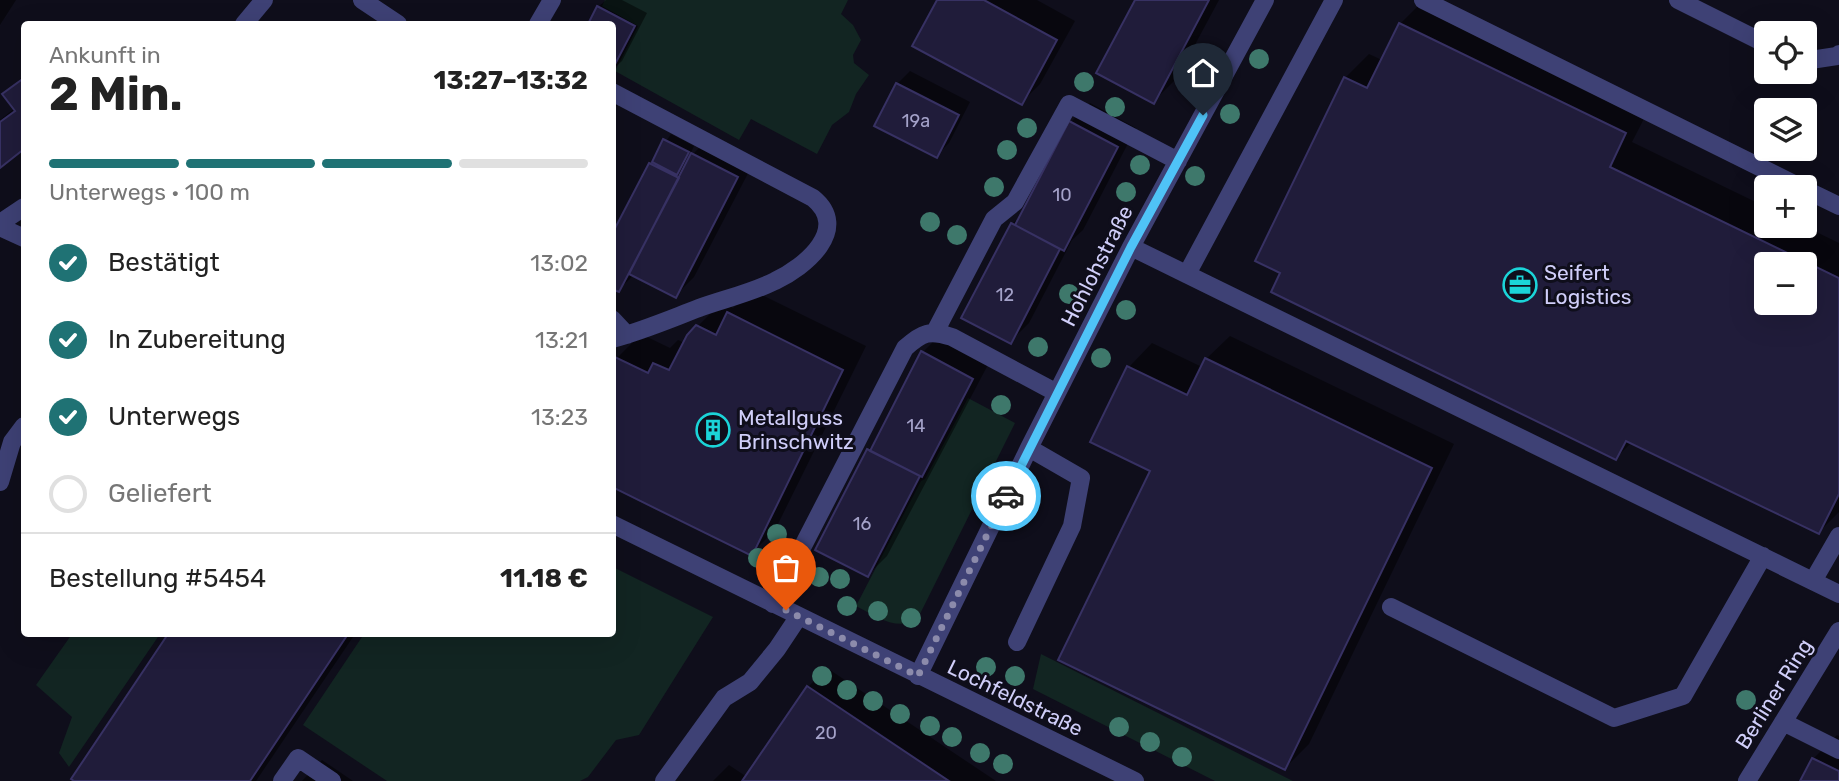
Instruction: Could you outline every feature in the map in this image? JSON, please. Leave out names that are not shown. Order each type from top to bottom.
[{"type":"street","points":[[246,21],[264,0]]},
{"type":"street","points":[[362,0],[394,21]]},
{"type":"street","points":[[540,21],[552,0]]},
{"type":"street","name":"Hohlohstraße","points":[[918,676],[1131,247],[1265,0]]},
{"type":"street","points":[[1186,274],[1334,0]]},
{"type":"street","points":[[1423,0],[1776,175]]},
{"type":"street","points":[[1678,0],[1754,38]]},
{"type":"street","points":[[1817,59],[1839,54]]},
{"type":"street","points":[[616,94],[813,198],[824,207],[829,218],[820,245],[807,259],[775,281],[620,337]]},
{"type":"street","points":[[935,332],[993,219],[1015,202],[1069,104],[1178,161]]},
{"type":"street","points":[[1817,195],[1839,206]]},
{"type":"street","points":[[21,209],[0,225],[21,236]]},
{"type":"street","points":[[1131,247],[1839,594]]},
{"type":"street","points":[[773,604],[905,348],[920,335],[935,332],[952,337],[1057,393]]},
{"type":"street","points":[[0,482],[12,442],[21,430]]},
{"type":"street","points":[[1017,642],[1072,526],[1082,478],[1029,448]]},
{"type":"street","name":"Lochfeldstraße","points":[[616,526],[1135,781]]},
{"type":"street","points":[[1813,581],[1839,536]]},
{"type":"street","points":[[1391,607],[1614,718],[1683,696],[1763,556]]},
{"type":"street","points":[[664,781],[724,698],[750,682],[799,617]]},
{"type":"street","name":"Berliner Ring","points":[[1747,781],[1839,631]]},
{"type":"street","points":[[1783,722],[1839,750]]},
{"type":"street","points":[[282,781],[298,758],[332,781]]},
{"type":"green space","points":[[605,0],[848,0],[841,14],[853,25],[861,40],[853,55],[854,63],[869,75],[856,94],[849,112],[832,125],[817,154],[751,119],[739,140],[616,72],[638,26],[602,6]]},
{"type":"green space","points":[[968,398],[1015,423],[917,620],[901,624],[886,621],[856,606]]},
{"type":"green space","points":[[616,568],[713,617],[639,735],[616,740],[588,777],[580,781],[387,781],[303,725],[362,637],[616,637]]},
{"type":"green space","points":[[70,637],[158,637],[69,767],[59,753],[72,717],[36,685]]},
{"type":"green space","points":[[1041,654],[1293,781],[1215,781],[1033,689]]},
{"type":"building","points":[[937,0],[984,0],[1057,40],[1022,105],[912,46]]},
{"type":"building","points":[[1135,0],[1209,0],[1154,104],[1096,73]]},
{"type":"building","points":[[597,6],[635,26],[616,62],[616,21],[590,21]]},
{"type":"building","name":"Seifert Logistics","points":[[1399,23],[1626,133],[1610,167],[1785,252],[1754,252],[1754,315],[1817,315],[1817,267],[1839,278],[1839,494],[1819,534],[1626,441],[1616,460],[1271,292],[1280,273],[1255,261],[1344,77],[1367,88]]},
{"type":"building","points":[[21,80],[21,151],[0,168],[0,122],[15,111],[2,94]]},
{"type":"building","points":[[896,83],[959,115],[937,158],[874,126]]},
{"type":"building","points":[[1069,121],[1118,147],[1064,251],[1015,225]]},
{"type":"building","points":[[663,139],[689,152],[677,175],[652,162]]},
{"type":"building","points":[[691,153],[738,177],[676,298],[629,274]]},
{"type":"building","points":[[649,163],[679,178],[619,292],[616,291],[616,226]]},
{"type":"building","points":[[1011,223],[1060,249],[1011,344],[961,318]]},
{"type":"building","name":"Metallguss Brinschwitz","points":[[727,312],[843,370],[752,556],[616,489],[616,357],[648,373],[653,363],[669,370],[687,335],[696,325],[716,335]]},
{"type":"building","points":[[921,351],[973,379],[922,477],[870,451]]},
{"type":"building","points":[[1205,358],[1432,468],[1285,770],[1058,660],[1150,471],[1090,442],[1127,366],[1187,395]]},
{"type":"building","points":[[867,449],[920,476],[868,577],[815,550]]},
{"type":"building","points":[[166,637],[346,637],[250,781],[71,779]]},
{"type":"building","points":[[807,686],[949,781],[742,781]]},
{"type":"building","points":[[1812,758],[1839,771],[1839,781],[1800,781]]},
{"type":"way so far","points":[[786,610],[918,676],[1006,496]]},
{"type":"place","name":"Seifert Logistics","points":[[1520,285]]},
{"type":"place","name":"Metallguss Brinschwitz","points":[[713,430]]},
{"type":"route","points":[[1006,496],[1131,247],[1203,115]]}]
